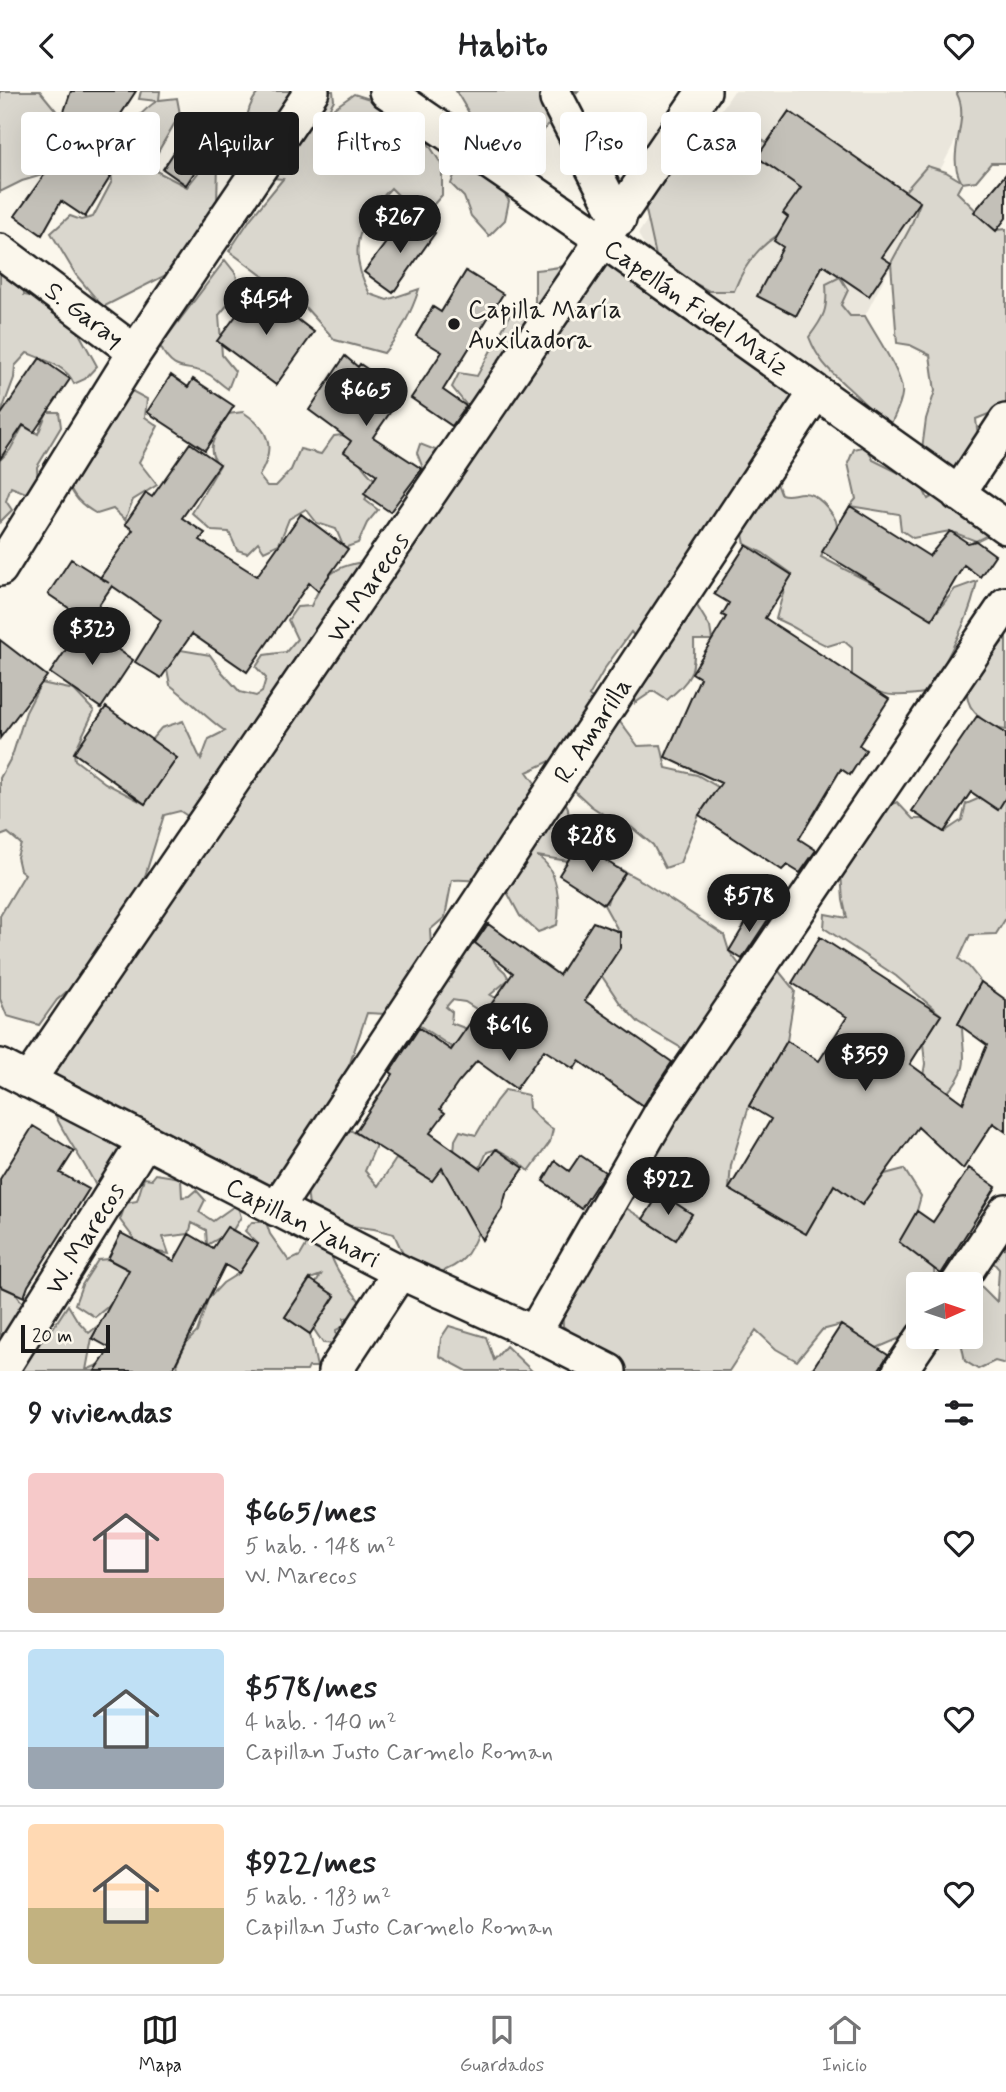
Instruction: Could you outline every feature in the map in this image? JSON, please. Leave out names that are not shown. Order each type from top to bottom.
[{"type":"street","points":[[0,569],[135,352],[312,91]]},
{"type":"street","name":"Capellán Fidel Maíz","points":[[386,91],[611,230],[816,392],[1006,527]]},
{"type":"street","name":"W. Marecos","points":[[14,1074],[611,230],[704,91]]},
{"type":"street","points":[[557,99],[611,230]]},
{"type":"street","name":"S. Garay","points":[[0,251],[135,352]]},
{"type":"street","name":"R. Amarilla","points":[[276,1209],[816,392]]},
{"type":"street","points":[[958,494],[1006,421]]},
{"type":"street","points":[[534,1333],[662,1111],[1006,604]]},
{"type":"street","name":"Capillan Yahari","points":[[14,1074],[400,1272],[534,1333],[609,1371]]},
{"type":"street","name":"W. Marecos","points":[[1,1371],[145,1141]]},
{"type":"street","points":[[966,1272],[1006,1211]]},
{"type":"street","points":[[335,1371],[400,1272]]},
{"type":"street","points":[[900,1371],[915,1349]]},
{"type":"shaded area","points":[[0,91],[40,91],[57,112],[21,112],[21,175],[43,175],[0,192]]},
{"type":"shaded area","points":[[141,91],[160,91],[159,100],[177,98],[180,112],[174,112],[174,124],[160,148],[160,112],[143,112],[157,101],[139,99]]},
{"type":"shaded area","points":[[260,91],[333,91],[334,100],[328,112],[313,112],[313,175],[425,175],[425,139],[439,160],[442,195],[427,212],[407,204],[391,188],[370,213],[359,237],[359,264],[370,294],[387,300],[419,289],[405,323],[384,353],[335,340],[305,307],[287,303],[272,283],[229,251],[251,218],[283,179],[253,175],[299,175],[299,112],[248,112],[254,97]]},
{"type":"shaded area","points":[[456,91],[578,91],[546,127],[546,112],[468,112]]},
{"type":"shaded area","points":[[734,91],[981,91],[825,393],[646,248],[638,234],[678,175],[761,175],[761,112],[720,112]]},
{"type":"shaded area","points":[[958,91],[1006,91],[1006,163],[991,163],[976,181],[962,183],[957,192],[996,230],[1006,229],[1006,407],[976,419],[978,437],[963,472],[946,467],[922,449],[926,419],[935,391],[930,355],[910,345],[897,343],[891,263],[920,203],[905,191],[927,166],[946,172],[961,181],[956,159],[961,115]]},
{"type":"shaded area","points":[[354,94],[398,108],[402,112],[328,112]]},
{"type":"shaded area","points":[[761,138],[803,181],[799,225],[767,242],[759,250],[745,268],[734,291],[709,291],[681,276],[656,256],[645,206],[665,175],[761,175]]},
{"type":"shaded area","points":[[160,173],[187,187],[196,175],[218,175],[217,205],[172,272],[103,307],[76,275],[51,233],[70,216],[81,220],[93,217],[112,181],[111,175]]},
{"type":"shaded area","points":[[454,175],[493,176],[509,201],[505,220],[489,236],[471,216],[464,197],[451,184]]},
{"type":"shaded area","points":[[0,250],[25,278],[24,295],[35,297],[75,326],[97,366],[85,379],[74,384],[61,368],[27,353],[15,366],[14,378],[0,416]]},
{"type":"shaded area","points":[[606,251],[793,396],[774,475],[781,494],[812,495],[831,512],[837,524],[836,530],[821,557],[932,618],[955,589],[977,581],[974,596],[957,638],[930,692],[907,695],[880,693],[852,677],[852,648],[844,641],[828,646],[776,619],[791,573],[745,544],[743,534],[726,560],[703,562],[693,599],[710,627],[712,640],[694,640],[694,661],[690,675],[682,686],[667,700],[653,691],[635,703],[636,685],[645,650],[631,632],[589,696],[608,706],[638,746],[661,745],[666,768],[697,775],[718,787],[699,815],[680,863],[665,868],[653,845],[631,827],[612,820],[591,806],[550,768],[550,761],[527,772],[545,797],[563,797],[568,808],[569,826],[581,838],[568,861],[537,856],[554,877],[559,907],[557,925],[538,932],[520,916],[506,890],[480,882],[452,880],[445,917],[430,930],[431,946],[386,1014],[367,1013],[347,1072],[362,1102],[336,1143],[350,1130],[376,1145],[365,1171],[378,1186],[396,1159],[432,1181],[440,1170],[457,1183],[478,1232],[464,1259],[438,1273],[404,1256],[394,1234],[327,1223],[309,1207],[307,1189],[283,1198],[211,1176],[181,1179],[182,1197],[189,1196],[196,1190],[205,1200],[199,1212],[213,1221],[237,1204],[241,1217],[233,1230],[207,1245],[206,1230],[192,1223],[189,1234],[163,1237],[169,1254],[142,1249],[120,1220],[126,1203],[137,1201],[144,1178],[152,1179],[156,1174],[180,1178],[165,1152],[97,1188],[57,1118],[46,1088],[44,1070],[192,819],[180,811],[164,815],[137,902],[90,971],[57,1000],[39,1025],[7,1016],[0,999],[0,916],[25,874],[20,870],[17,857],[21,844],[8,833],[0,836],[0,778],[12,756],[26,712],[41,683],[74,690],[94,711],[74,753],[75,760],[105,783],[145,804],[177,758],[151,740],[161,728],[183,721],[201,760],[209,739],[225,731],[170,685],[167,669],[181,650],[210,655],[240,692],[256,696],[262,692],[266,678],[256,667],[264,655],[286,652],[297,639],[288,620],[297,607],[311,606],[327,578],[340,568],[371,561],[424,471],[417,453],[420,444],[435,450],[451,447],[453,428],[468,407],[452,387],[459,373],[477,376],[513,310],[535,305],[535,270],[572,264]]},
{"type":"shaded area","points":[[225,260],[236,274],[239,291],[219,315],[222,355],[235,371],[228,389],[210,375],[177,366],[160,346]]},
{"type":"shaded area","points":[[840,277],[848,290],[841,305],[850,316],[865,316],[899,377],[902,394],[890,426],[829,369],[809,337],[824,313],[826,284]]},
{"type":"shaded area","points":[[116,391],[132,391],[147,399],[145,417],[158,426],[139,462],[157,485],[133,500],[125,520],[113,509],[97,514],[86,507],[75,496],[67,480]]},
{"type":"shaded area","points":[[47,412],[59,412],[61,427],[37,467],[38,486],[26,493],[11,487],[6,501],[12,510],[0,522],[0,460],[10,450],[23,426],[38,434]]},
{"type":"shaded area","points":[[243,412],[259,426],[268,440],[267,457],[259,476],[267,486],[276,486],[291,470],[300,449],[321,454],[334,436],[342,435],[356,441],[360,462],[374,479],[365,500],[378,510],[367,523],[358,543],[344,548],[336,529],[317,523],[306,509],[289,519],[279,544],[264,551],[258,542],[247,553],[237,550],[229,532],[212,531],[192,513],[220,465],[212,453],[217,433],[228,414]]},
{"type":"shaded area","points":[[867,446],[873,460],[899,473],[914,470],[928,499],[944,490],[982,523],[988,535],[976,541],[950,531],[913,538],[901,530],[899,514],[850,506],[856,499],[848,463],[854,449]]},
{"type":"shaded area","points":[[1006,637],[1006,730],[993,726],[975,713],[968,700],[967,689],[969,676],[992,656]]},
{"type":"shaded area","points":[[1006,797],[1006,918],[996,934],[970,935],[959,959],[981,982],[958,1024],[962,1027],[963,1068],[948,1092],[933,1081],[922,1082],[925,1064],[923,1043],[941,1015],[896,976],[824,928],[825,914],[847,918],[841,873],[876,813],[897,802],[913,819],[923,819],[944,832],[962,820],[966,804],[980,798],[1003,801]]},
{"type":"shaded area","points":[[618,868],[724,935],[729,951],[742,968],[718,1008],[697,1028],[685,1050],[639,1023],[620,1003],[595,966],[619,932],[604,905],[594,897],[607,903]]},
{"type":"shaded area","points":[[468,937],[485,940],[495,963],[509,979],[490,995],[500,1000],[516,1034],[465,1002],[452,1000],[446,1007],[452,1012],[451,1023],[473,1031],[459,1052],[417,1024],[440,978],[452,978],[450,969]]},
{"type":"shaded area","points":[[778,970],[795,991],[787,1041],[749,1106],[731,1165],[729,1189],[806,1234],[836,1182],[862,1204],[885,1174],[904,1169],[921,1196],[915,1218],[934,1272],[906,1272],[906,1334],[877,1348],[841,1325],[822,1330],[797,1361],[776,1349],[756,1330],[729,1371],[624,1371],[596,1353],[563,1326],[561,1275],[605,1209],[626,1208],[675,1239],[692,1214],[660,1193],[624,1194],[765,975]]},
{"type":"shaded area","points":[[505,1090],[528,1095],[529,1108],[553,1129],[550,1142],[529,1171],[497,1149],[487,1152],[478,1172],[454,1153],[455,1140],[460,1131],[476,1135]]},
{"type":"shaded area","points":[[1006,1218],[1006,1364],[995,1361],[978,1369],[965,1361],[962,1349],[984,1349],[984,1289],[997,1302],[999,1269],[984,1252]]},
{"type":"shaded area","points":[[252,1222],[266,1222],[270,1234],[289,1261],[300,1256],[307,1244],[318,1244],[322,1252],[330,1251],[339,1272],[362,1305],[356,1307],[351,1317],[344,1318],[344,1326],[336,1330],[337,1344],[323,1343],[313,1328],[335,1296],[316,1283],[321,1275],[310,1279],[285,1317],[310,1334],[317,1367],[309,1367],[307,1371],[178,1371],[177,1362],[187,1342],[197,1332],[208,1299],[223,1283],[239,1273],[258,1244],[245,1231]]},
{"type":"shaded area","points":[[108,1259],[161,1287],[110,1305],[95,1317],[75,1304],[82,1285],[98,1260]]},
{"type":"shaded area","points":[[2,1287],[15,1293],[25,1306],[10,1330],[0,1335],[0,1289]]},
{"type":"shaded area","points":[[68,1305],[89,1333],[100,1324],[92,1338],[86,1370],[122,1355],[105,1371],[0,1371],[41,1332],[49,1334]]},
{"type":"shaded area","points":[[449,1326],[486,1337],[494,1360],[506,1346],[532,1371],[467,1371],[439,1356],[441,1338]]},
{"type":"building","points":[[71,91],[136,91],[122,112],[64,112]]},
{"type":"building","points":[[789,111],[920,202],[882,257],[891,263],[869,296],[823,265],[796,316],[757,296],[783,247],[774,241],[788,217],[783,213],[801,188],[761,160],[761,151]]},
{"type":"building","points":[[174,152],[174,175],[193,175],[186,185],[163,169]]},
{"type":"building","points":[[1006,174],[1006,218],[996,231],[974,212]]},
{"type":"building","points":[[44,175],[112,175],[85,217],[61,201],[42,235],[15,216]]},
{"type":"building","points":[[413,217],[435,233],[393,293],[364,272],[391,236],[397,241]]},
{"type":"building","name":"Capilla María Auxiliadora","points":[[466,271],[503,294],[443,390],[466,406],[452,426],[411,398],[442,352],[416,336],[433,307],[441,312]]},
{"type":"building","points":[[257,288],[314,332],[276,385],[217,341]]},
{"type":"building","points":[[345,356],[403,394],[373,437],[422,469],[390,512],[364,494],[377,475],[344,452],[351,441],[309,410]]},
{"type":"building","points":[[40,358],[70,379],[34,432],[23,425],[0,459],[0,416]]},
{"type":"building","points":[[171,375],[188,387],[193,379],[234,406],[205,450],[147,412]]},
{"type":"building","points":[[190,443],[220,464],[182,518],[205,533],[200,540],[257,576],[301,514],[348,549],[318,591],[309,583],[247,672],[192,634],[161,678],[135,662],[161,620],[112,586],[88,621],[48,594],[71,559],[100,578],[133,530],[125,524],[146,493],[152,497]]},
{"type":"building","points":[[850,506],[929,556],[950,531],[968,543],[976,541],[995,555],[980,577],[964,565],[932,619],[822,552]]},
{"type":"building","points":[[746,545],[792,575],[765,618],[889,699],[859,745],[866,750],[850,775],[841,769],[799,839],[816,850],[800,873],[787,865],[782,870],[699,815],[721,783],[665,757],[700,678],[692,673],[726,617],[722,615],[729,603],[714,594]]},
{"type":"building","points":[[83,625],[133,660],[101,708],[50,673]]},
{"type":"building","points":[[0,640],[47,676],[0,738]]},
{"type":"building","points":[[106,707],[177,758],[145,804],[74,753]]},
{"type":"building","points":[[977,716],[1006,734],[1006,797],[998,810],[971,792],[944,832],[912,811]]},
{"type":"building","points":[[579,843],[625,873],[604,904],[559,875]]},
{"type":"building","points":[[754,909],[769,918],[742,959],[729,951]]},
{"type":"building","points":[[593,922],[620,932],[620,948],[585,1001],[672,1062],[643,1106],[579,1061],[574,1069],[544,1050],[516,1089],[477,1061],[440,1109],[445,1113],[430,1133],[481,1169],[496,1149],[524,1168],[506,1194],[502,1209],[482,1240],[442,1168],[432,1181],[355,1132],[419,1028],[451,1050],[480,1009],[485,1013],[513,973],[475,943],[488,924],[559,975]]},
{"type":"building","points":[[820,937],[941,1015],[910,1064],[963,1103],[987,1045],[958,1024],[981,982],[1006,1000],[1006,1132],[993,1123],[963,1169],[918,1127],[862,1205],[834,1185],[806,1234],[729,1189],[771,1119],[749,1106],[787,1041],[819,1061],[847,1017],[792,983]]},
{"type":"building","points":[[33,1126],[74,1151],[60,1173],[89,1189],[28,1286],[24,1297],[0,1286],[0,1179]]},
{"type":"building","points":[[580,1155],[605,1172],[581,1209],[543,1181],[555,1161],[569,1171]]},
{"type":"building","points":[[969,1168],[996,1187],[942,1272],[938,1272],[899,1242],[917,1211],[933,1222]]},
{"type":"building","points":[[660,1193],[692,1214],[676,1240],[643,1219]]},
{"type":"building","points":[[227,1227],[258,1244],[239,1273],[225,1265],[172,1371],[95,1371],[110,1348],[92,1338],[129,1270],[108,1259],[121,1233],[174,1261],[189,1234],[213,1248]]},
{"type":"building","points":[[310,1279],[335,1296],[310,1334],[285,1317]]},
{"type":"building","points":[[841,1325],[888,1355],[878,1371],[811,1371]]},
{"type":"place","name":"Capilla María Auxiliadora","points":[[454,324]]}]
